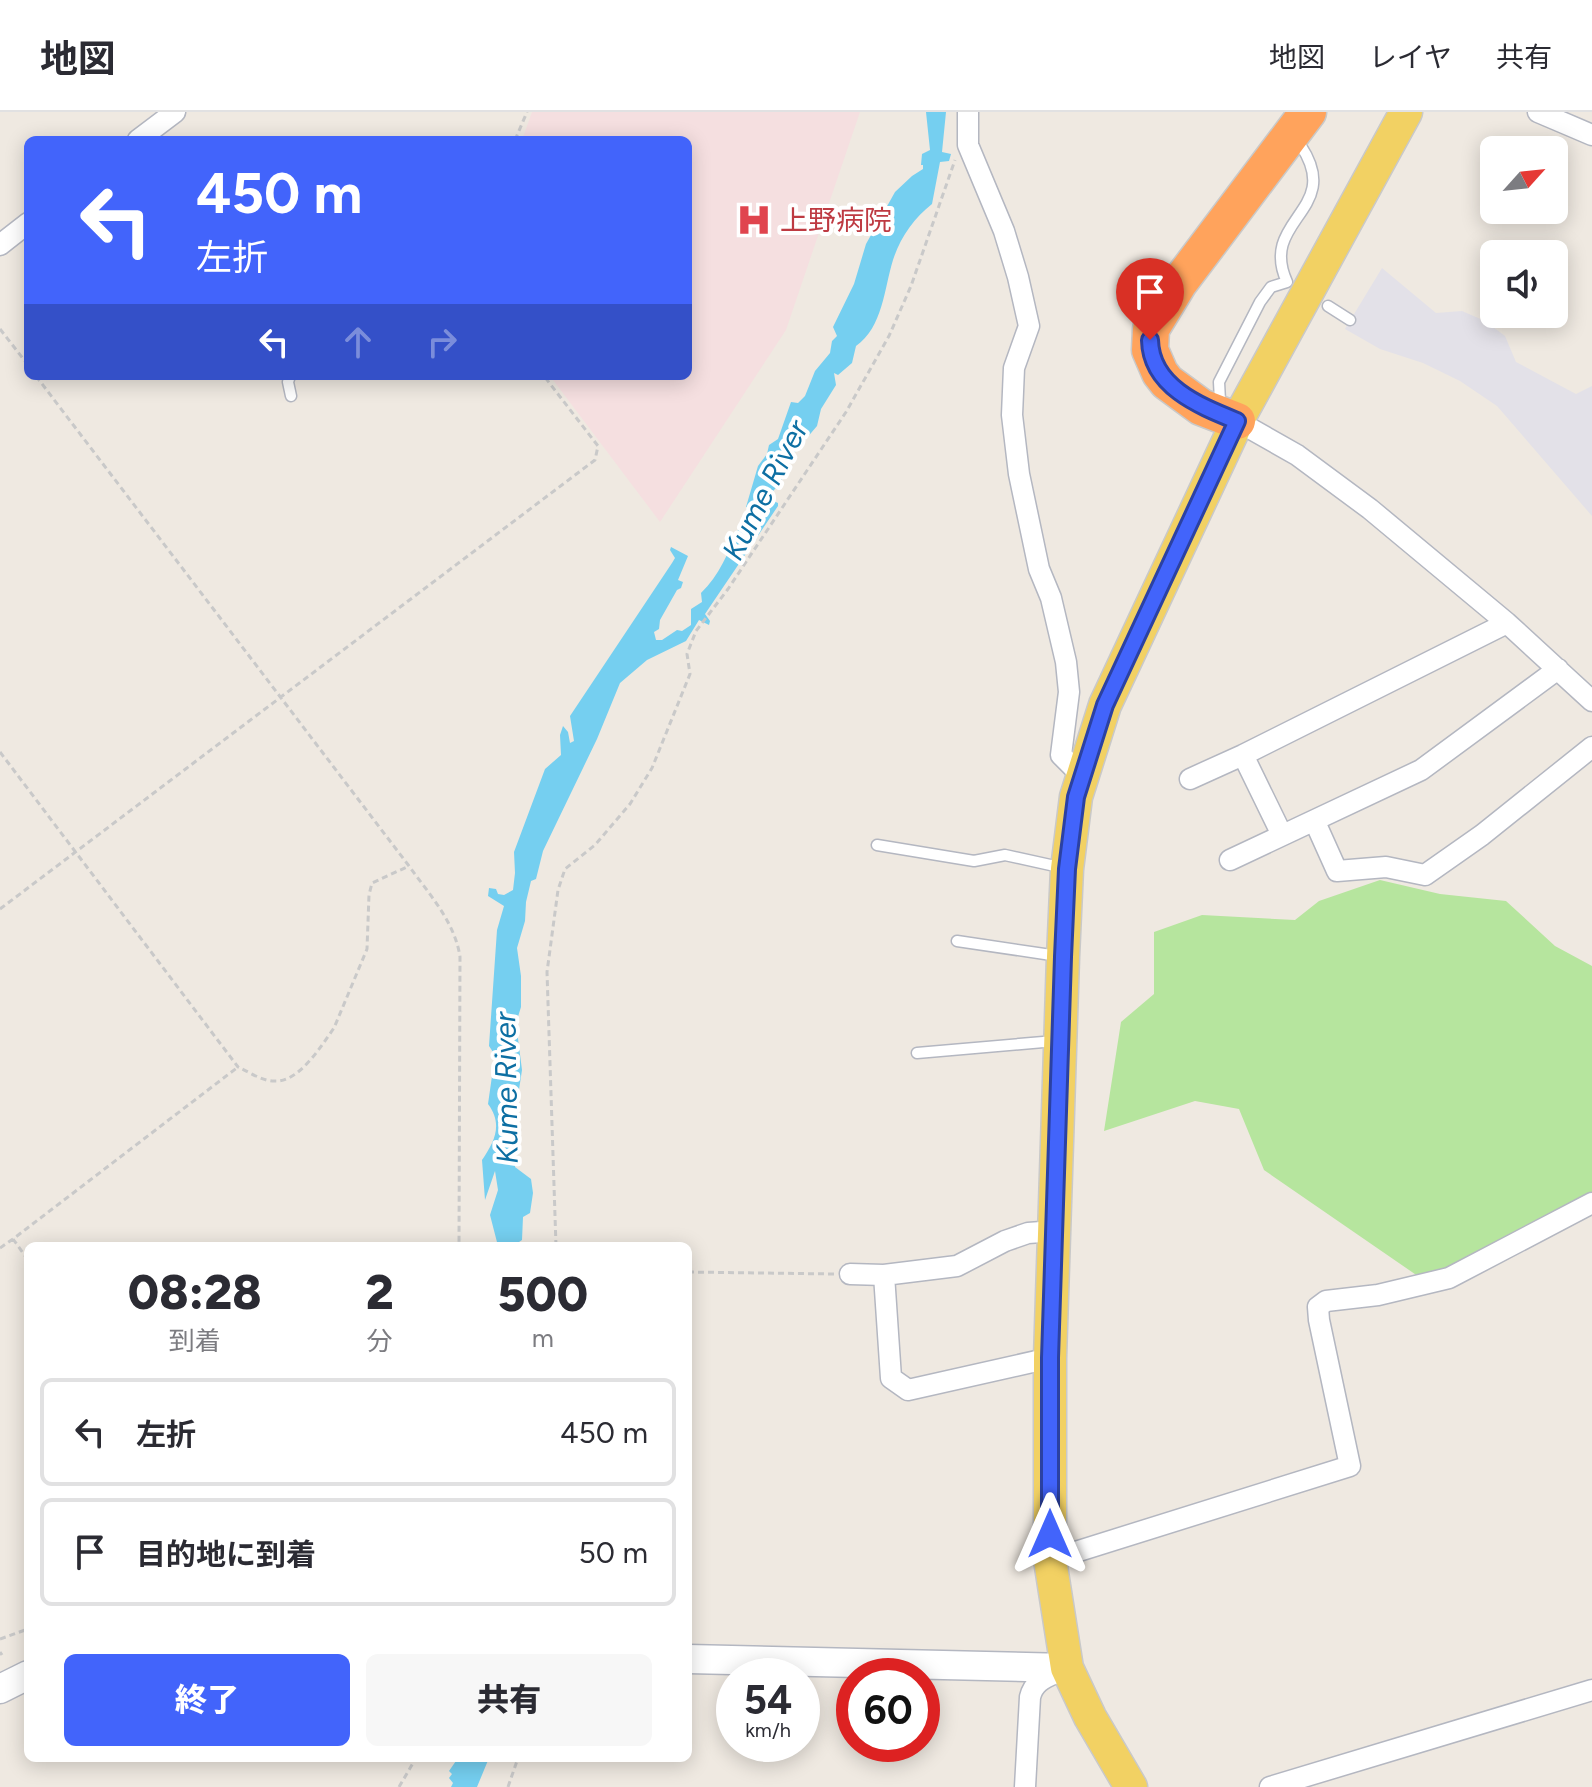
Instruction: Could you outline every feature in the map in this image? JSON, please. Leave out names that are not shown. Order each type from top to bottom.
[{"type":"highway","points":[[1233,412],[1201,407],[1167,382],[1150,350],[1151,329],[1179,283],[1304,129],[1326,112]]},
{"type":"main road","points":[[1131,1787],[1090,1717],[1067,1668],[1050,1560],[1050,1358],[1063,957],[1067,869],[1076,797],[1105,705],[1233,412],[1406,112]]},
{"type":"street","points":[[147,136],[175,112]]},
{"type":"street","points":[[1538,112],[1592,135]]},
{"type":"street","points":[[967,119],[968,145],[1004,231],[1029,326],[1014,368],[1012,415],[1019,474],[1039,569],[1057,619],[1066,662],[1069,692],[1061,755],[1074,768],[1085,770]]},
{"type":"street","points":[[0,245],[24,226]]},
{"type":"street","points":[[1233,412],[1358,500],[1507,623],[1592,701]]},
{"type":"street","points":[[1190,779],[1507,623]]},
{"type":"street","points":[[1230,860],[1421,770],[1558,669]]},
{"type":"street","points":[[1315,822],[1337,871],[1386,867],[1425,875],[1482,835],[1592,747]]},
{"type":"street","points":[[1243,755],[1282,835]]},
{"type":"street","points":[[1050,1560],[1350,1466],[1318,1307],[1326,1301],[1378,1295],[1449,1278],[1592,1203]]},
{"type":"street","points":[[850,1274],[884,1275],[957,1266],[1005,1241],[1028,1233],[1055,1231]]},
{"type":"street","points":[[884,1275],[891,1378],[908,1390],[1050,1358]]},
{"type":"street","points":[[692,1659],[1067,1668]]},
{"type":"street","points":[[1025,1787],[1033,1686],[1067,1668]]},
{"type":"street","points":[[0,1689],[24,1677]]},
{"type":"street","points":[[1270,1787],[1592,1690]]},
{"type":"lane","points":[[1233,412],[1219,382],[1260,302],[1271,287],[1287,282],[1282,266],[1285,235],[1314,188],[1315,173],[1304,129]]},
{"type":"lane","points":[[1328,306],[1350,320]]},
{"type":"lane","points":[[289,380],[291,396]]},
{"type":"lane","points":[[877,845],[974,861],[1005,855],[1067,869]]},
{"type":"lane","points":[[957,941],[1063,957]]},
{"type":"lane","points":[[917,1053],[1061,1041]]},
{"type":"path","points":[[517,136],[527,112]]},
{"type":"path","points":[[556,1242],[547,972],[558,890],[565,869],[595,845],[630,804],[652,768],[690,674],[687,654],[696,631],[728,589],[846,412],[889,336],[925,248],[967,119]]},
{"type":"path","points":[[0,329],[24,360]]},
{"type":"path","points":[[39,380],[409,866],[457,939],[460,957],[459,1242]]},
{"type":"path","points":[[0,909],[595,460],[598,446],[547,380]]},
{"type":"path","points":[[0,752],[238,1067],[266,1080],[278,1082],[299,1071],[334,1028],[367,949],[372,883],[409,866]]},
{"type":"path","points":[[0,1248],[238,1067]]},
{"type":"path","points":[[13,1239],[24,1254]]},
{"type":"path","points":[[692,1272],[850,1274]]},
{"type":"path","points":[[0,1639],[24,1630]]},
{"type":"path","points":[[399,1787],[414,1762]]},
{"type":"path","points":[[508,1787],[517,1762]]},
{"type":"shaded area","points":[[532,112],[860,112],[786,330],[660,522],[553,380],[692,380],[692,136],[523,136]]},
{"type":"shaded area","points":[[1382,268],[1436,313],[1462,311],[1480,319],[1480,328],[1494,328],[1505,336],[1516,362],[1576,394],[1592,386],[1592,516],[1497,406],[1460,381],[1423,363],[1380,349],[1345,329]]},
{"type":"green space","points":[[1380,880],[1440,894],[1506,901],[1555,946],[1592,966],[1592,1198],[1425,1281],[1264,1170],[1239,1109],[1195,1101],[1104,1131],[1121,1022],[1154,994],[1154,932],[1202,915],[1295,920],[1319,901]]},
{"type":"water","name":"Kume River","points":[[926,112],[946,112],[942,152],[951,154],[949,161],[940,162],[932,204],[914,222],[900,244],[872,329],[856,346],[852,363],[838,375],[834,373],[836,385],[821,409],[817,426],[794,453],[780,483],[763,503],[763,507],[771,500],[778,506],[705,614],[709,625],[699,620],[686,641],[647,660],[620,683],[597,739],[543,851],[536,879],[531,881],[517,948],[521,1007],[516,1023],[522,1070],[515,1116],[515,1167],[531,1179],[533,1193],[530,1213],[523,1217],[522,1240],[497,1242],[490,1215],[498,1190],[495,1171],[485,1200],[482,1160],[496,1132],[493,1111],[488,1104],[495,1055],[489,1046],[497,930],[504,906],[488,896],[489,888],[504,895],[513,890],[514,852],[545,769],[561,755],[563,726],[570,743],[574,741],[570,716],[675,558],[671,547],[688,556],[678,580],[683,582],[681,588],[660,620],[659,629],[654,632],[656,640],[691,625],[691,609],[702,602],[701,593],[718,571],[738,530],[746,530],[744,524],[749,508],[746,507],[758,466],[767,454],[769,445],[778,439],[791,402],[798,403],[805,396],[815,371],[830,353],[832,341],[837,336],[833,327],[854,284],[866,244],[895,192],[923,169],[922,154],[930,150]]},
{"type":"water","points":[[455,1762],[487,1762],[477,1787],[451,1787],[453,1783],[449,1778],[452,1774],[449,1771]]},
{"type":"place","name":"上野病院","points":[[754,220]]},
{"type":"route","points":[[1050,1534],[1050,1358],[1063,957],[1067,869],[1076,797],[1105,705],[1237,421],[1201,407],[1167,382],[1153,359],[1150,340]]}]
